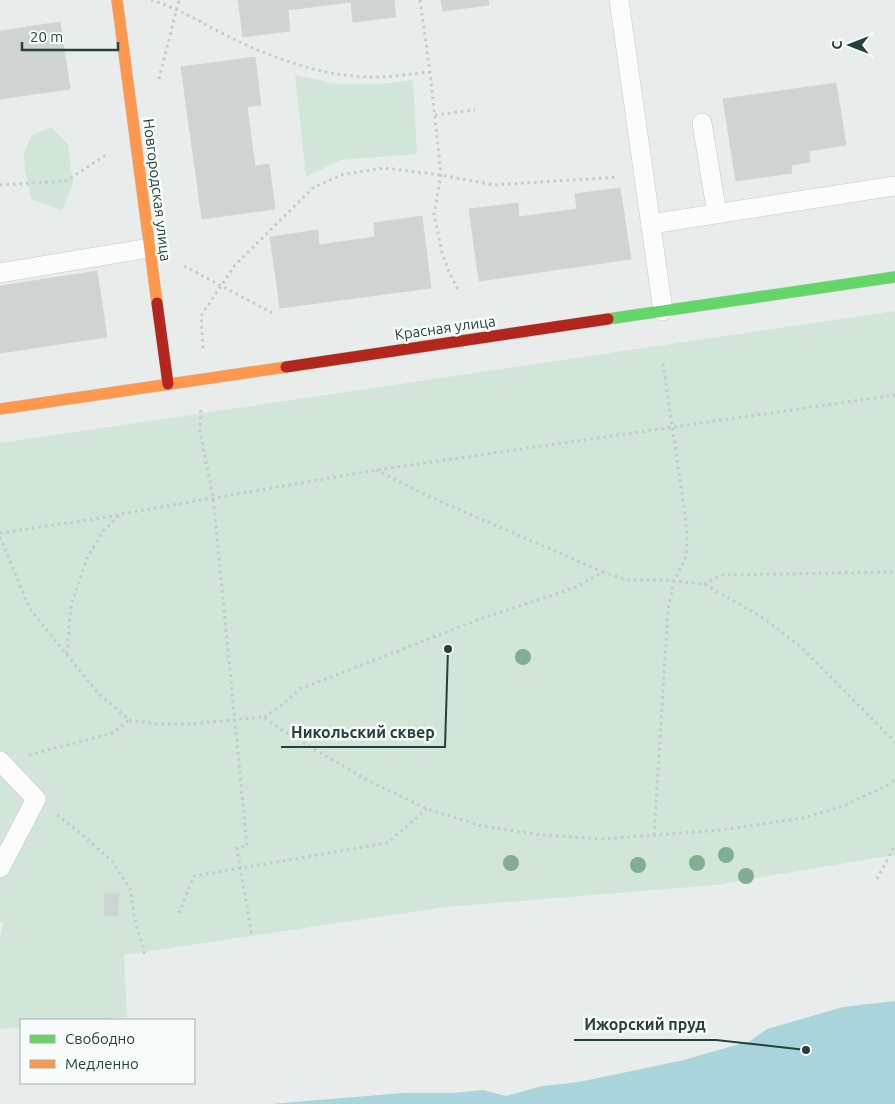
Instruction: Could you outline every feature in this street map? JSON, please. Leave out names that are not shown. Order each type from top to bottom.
[{"type":"main road","name":"Новгородская улица","points":[[117,0],[168,384]]},
{"type":"main road","name":"Красная улица","points":[[0,409],[895,277]]},
{"type":"lane","points":[[619,0],[663,311]]},
{"type":"lane","points":[[702,123],[717,214]]},
{"type":"lane","points":[[651,224],[895,186]]},
{"type":"lane","points":[[0,273],[149,248]]},
{"type":"lane","points":[[0,868],[36,799],[2,763]]},
{"type":"path","points":[[151,0],[177,9],[244,44],[297,65],[336,74],[367,77],[430,72]]},
{"type":"path","points":[[159,82],[179,0]]},
{"type":"path","points":[[420,0],[441,175],[434,214],[437,233],[449,272],[458,290]]},
{"type":"path","points":[[435,115],[475,110]]},
{"type":"path","points":[[0,185],[66,181],[135,136]]},
{"type":"path","points":[[203,349],[201,316],[235,265],[314,187],[344,174],[384,168],[441,175],[494,185],[644,175]]},
{"type":"path","points":[[149,248],[276,315]]},
{"type":"path","points":[[654,835],[668,609],[674,581],[686,557],[687,540],[686,521],[663,364]]},
{"type":"path","points":[[0,533],[376,470],[895,395]]},
{"type":"path","points":[[201,409],[200,431],[213,497],[233,719],[247,846],[238,848],[252,936]]},
{"type":"path","points":[[376,470],[426,495],[603,572],[627,580],[704,584],[760,616],[800,646],[895,742]]},
{"type":"path","points":[[67,655],[71,605],[87,558],[103,531],[121,514]]},
{"type":"path","points":[[0,537],[30,609],[98,692],[129,720],[157,724],[190,724],[264,717],[282,705],[300,689],[480,619],[574,588],[603,572]]},
{"type":"path","points":[[704,584],[722,575],[895,572]]},
{"type":"path","points":[[264,717],[367,780],[427,809],[482,826],[541,835],[602,839],[721,830],[803,818],[843,806],[888,785],[895,779]]},
{"type":"path","points":[[2,763],[112,733],[129,720]]},
{"type":"path","points":[[36,799],[78,830],[112,862],[130,889],[134,916],[145,956]]},
{"type":"path","points":[[179,913],[194,876],[387,843],[427,809]]},
{"type":"path","points":[[877,880],[895,845]]},
{"type":"green space","points":[[295,75],[338,84],[381,84],[413,80],[417,154],[340,160],[306,177]]},
{"type":"green space","points":[[51,127],[68,144],[73,184],[62,210],[31,199],[25,170],[24,153],[32,135]]},
{"type":"green space","points":[[895,311],[895,855],[716,885],[446,907],[124,955],[127,1017],[105,1019],[20,1019],[20,1027],[0,1029],[0,939],[3,923],[0,922],[0,443]]},
{"type":"water","points":[[895,1001],[895,1104],[271,1104],[403,1093],[454,1093],[483,1090],[506,1096],[542,1086],[579,1082],[684,1060],[750,1041],[767,1029],[843,1007]]},
{"type":"building","points":[[238,0],[394,0],[396,17],[353,22],[351,2],[288,10],[290,31],[243,37]]},
{"type":"building","points":[[441,0],[488,0],[489,5],[443,11]]},
{"type":"building","points":[[60,22],[70,89],[0,99],[0,31]]},
{"type":"building","points":[[255,57],[261,105],[247,107],[255,166],[269,164],[275,209],[202,219],[181,67]]},
{"type":"building","points":[[836,83],[846,145],[809,151],[810,162],[791,165],[792,173],[736,181],[723,99]]},
{"type":"building","points":[[620,188],[631,259],[479,281],[469,209],[518,203],[519,217],[577,209],[575,194]]},
{"type":"building","points":[[422,216],[431,288],[280,308],[270,237],[318,230],[319,245],[375,237],[374,223]]},
{"type":"building","points":[[97,271],[107,337],[0,353],[0,286]]},
{"type":"building","points":[[105,893],[119,894],[118,916],[104,915]]},
{"type":"traffic: fast","points":[[608,319],[895,277]]},
{"type":"traffic: slow","points":[[117,0],[157,303]]},
{"type":"traffic: slow","points":[[0,409],[286,367]]},
{"type":"traffic: jam","points":[[157,303],[168,384]]},
{"type":"traffic: jam","points":[[286,367],[608,319]]},
{"type":"place","name":"Никольский сквер","points":[[448,649]]},
{"type":"place","name":"Ижорский пруд","points":[[806,1050]]}]
